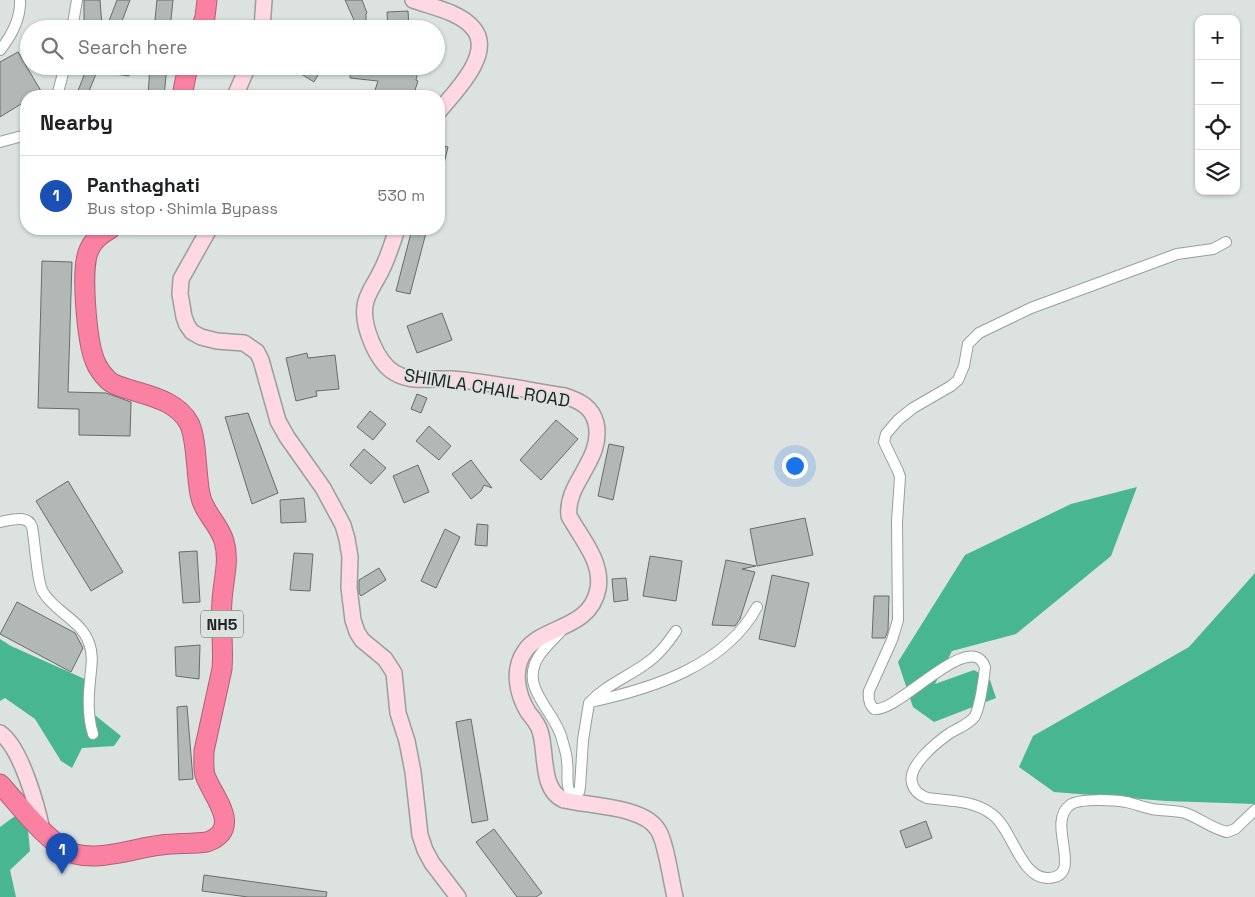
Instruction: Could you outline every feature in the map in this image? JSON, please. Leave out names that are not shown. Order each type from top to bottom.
[{"type":"highway","points":[[204,20],[207,0]]},
{"type":"highway","points":[[183,90],[186,75]]},
{"type":"highway","name":"NH5","points":[[0,784],[42,830],[61,848],[72,853],[104,855],[124,853],[164,844],[207,842],[221,832],[224,821],[222,806],[205,775],[204,764],[206,742],[224,654],[222,601],[227,564],[224,539],[201,499],[192,431],[187,420],[171,404],[110,382],[100,371],[94,360],[90,342],[84,276],[89,250],[95,240],[102,235]]},
{"type":"main road","points":[[263,20],[264,0]]},
{"type":"main road","points":[[413,0],[456,16],[473,28],[478,36],[477,57],[469,75],[445,104]]},
{"type":"main road","points":[[238,90],[244,75]]},
{"type":"main road","points":[[205,235],[181,279],[180,294],[184,317],[192,332],[201,337],[217,341],[244,343],[257,352],[283,431],[313,472],[343,524],[350,556],[349,588],[353,620],[362,640],[384,659],[394,673],[398,713],[407,741],[413,772],[420,835],[424,850],[458,897]]},
{"type":"main road","name":"SHIMLA CHAIL ROAD","points":[[395,235],[386,260],[365,305],[366,329],[374,347],[392,371],[401,376],[422,380],[450,379],[565,396],[583,403],[589,408],[594,418],[596,442],[593,455],[574,491],[568,509],[569,516],[595,563],[599,576],[596,595],[583,616],[528,647],[523,653],[518,672],[518,683],[523,702],[540,728],[550,786],[557,797],[564,800],[617,809],[640,816],[651,822],[658,830],[662,840],[675,897]]},
{"type":"main road","points":[[0,733],[14,747],[20,760],[34,797],[42,830]]},
{"type":"street","points":[[0,50],[13,30],[20,9],[20,0]]},
{"type":"street","points":[[74,20],[78,0]]},
{"type":"street","points":[[59,90],[63,75]]},
{"type":"street","points":[[0,142],[20,136]]},
{"type":"street","points":[[1226,242],[1213,249],[1177,254],[1031,308],[979,333],[968,344],[962,372],[958,380],[952,386],[906,413],[890,428],[884,442],[898,471],[900,485],[897,522],[898,620],[895,632],[869,691],[868,698],[870,705],[874,709],[883,709],[901,699],[936,671],[968,656],[981,659],[985,666],[975,715],[931,749],[912,771],[913,787],[921,796],[967,803],[978,806],[992,814],[998,819],[1025,865],[1038,877],[1054,877],[1064,870],[1066,858],[1061,834],[1061,818],[1065,810],[1074,803],[1121,801],[1150,808],[1174,810],[1227,832],[1235,829],[1255,810]]},
{"type":"street","points":[[0,522],[18,519],[30,522],[42,591],[56,607],[81,628],[89,640],[92,652],[89,708],[93,734]]},
{"type":"street","points":[[589,703],[653,686],[685,671],[717,652],[742,630],[756,607]]},
{"type":"street","points":[[566,626],[540,654],[532,671],[532,677],[538,696],[562,736],[568,763],[568,788],[570,792],[576,794],[580,789],[583,740],[589,703],[605,688],[645,664],[664,649],[676,631]]},
{"type":"green space","points":[[1137,487],[1111,556],[1016,634],[952,651],[935,684],[974,670],[990,680],[996,698],[934,722],[913,707],[898,662],[965,555],[1071,504]]},
{"type":"green space","points":[[1255,573],[1255,804],[1166,801],[1054,792],[1019,767],[1033,736],[1189,647]]},
{"type":"green space","points":[[0,639],[11,646],[87,680],[91,712],[121,736],[114,746],[82,748],[72,768],[61,761],[35,719],[5,698],[0,701]]},
{"type":"green space","points":[[15,816],[28,830],[30,851],[10,870],[16,897],[0,897],[0,827]]},
{"type":"building","points":[[84,0],[100,0],[102,20],[84,20]]},
{"type":"building","points":[[117,0],[130,0],[122,20],[109,20]]},
{"type":"building","points":[[157,0],[173,0],[171,20],[155,20]]},
{"type":"building","points":[[345,0],[362,0],[367,13],[366,20],[354,20]]},
{"type":"building","points":[[408,11],[408,20],[387,20],[387,12]]},
{"type":"building","points":[[18,52],[20,55],[20,75],[32,75],[40,90],[20,90],[20,105],[0,117],[0,62]]},
{"type":"building","points":[[84,75],[96,75],[89,90],[78,90]]},
{"type":"building","points":[[149,75],[166,75],[165,90],[148,90]]},
{"type":"building","points":[[303,75],[318,75],[314,82]]},
{"type":"building","points":[[350,75],[417,75],[416,80],[418,81],[415,90],[375,90],[378,81],[350,78]]},
{"type":"building","points":[[445,146],[448,147],[445,160]]},
{"type":"building","points":[[410,235],[425,235],[410,294],[396,291]]},
{"type":"building","points":[[42,261],[72,262],[68,392],[106,393],[131,402],[130,436],[79,435],[79,409],[38,408]]},
{"type":"building","points":[[442,313],[452,340],[417,353],[407,326]]},
{"type":"building","points":[[307,353],[308,358],[335,355],[339,389],[316,391],[317,396],[296,401],[286,358]]},
{"type":"building","points":[[417,394],[427,398],[421,413],[411,409]]},
{"type":"building","points":[[370,411],[386,424],[373,440],[357,427]]},
{"type":"building","points":[[248,413],[278,493],[252,504],[225,417]]},
{"type":"building","points":[[556,420],[578,439],[541,480],[520,460]]},
{"type":"building","points":[[429,426],[451,446],[439,460],[416,441]]},
{"type":"building","points":[[609,444],[624,447],[613,500],[598,496]]},
{"type":"building","points":[[364,449],[386,468],[371,484],[350,465]]},
{"type":"building","points":[[471,460],[492,488],[484,485],[481,491],[471,499],[452,474]]},
{"type":"building","points":[[418,465],[429,492],[404,503],[393,476]]},
{"type":"building","points":[[68,481],[123,572],[91,591],[36,501]]},
{"type":"building","points":[[304,498],[306,522],[281,523],[280,500]]},
{"type":"building","points":[[805,518],[813,555],[757,566],[750,529]]},
{"type":"building","points":[[477,524],[488,525],[487,546],[475,545]]},
{"type":"building","points":[[445,529],[460,537],[436,588],[421,581]]},
{"type":"building","points":[[197,551],[200,602],[183,603],[179,552]]},
{"type":"building","points":[[294,553],[313,554],[310,591],[290,590]]},
{"type":"building","points":[[650,556],[682,561],[676,601],[643,596]]},
{"type":"building","points":[[726,560],[756,566],[742,569],[755,572],[740,619],[735,626],[712,625]]},
{"type":"building","points":[[379,568],[386,580],[361,596],[359,593],[359,580]]},
{"type":"building","points":[[772,575],[809,583],[795,647],[759,639]]},
{"type":"building","points":[[626,578],[628,600],[614,602],[612,579]]},
{"type":"building","points":[[874,596],[889,596],[888,631],[885,638],[872,638]]},
{"type":"building","points":[[17,602],[75,633],[83,648],[71,672],[0,634]]},
{"type":"building","points":[[200,645],[199,679],[176,676],[175,647]]},
{"type":"building","points":[[187,706],[193,779],[179,780],[177,707]]},
{"type":"building","points":[[471,719],[488,820],[472,823],[456,722]]},
{"type":"building","points":[[926,821],[932,838],[906,848],[900,831]]},
{"type":"building","points":[[494,829],[542,893],[536,897],[517,897],[476,842]]},
{"type":"building","points":[[204,875],[327,892],[326,897],[248,897],[202,891]]},
{"type":"place","name":"Panthaghati","points":[[62,874]]}]
